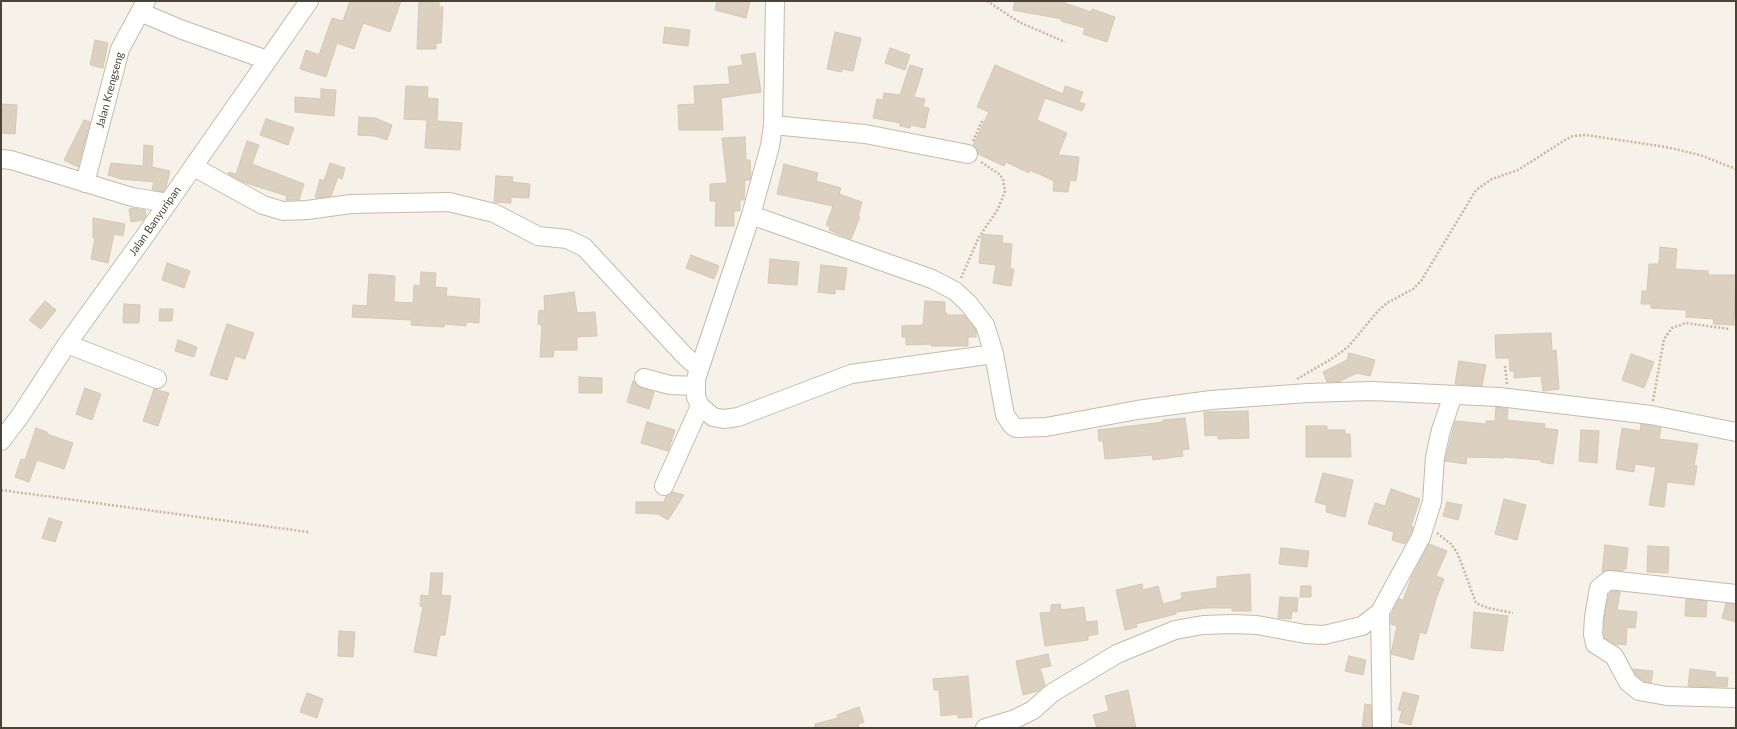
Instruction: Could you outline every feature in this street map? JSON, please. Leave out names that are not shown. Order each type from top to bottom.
[{"type":"street","name":"Jalan Banyuripan","points":[[1,441],[20,416],[67,344],[194,167],[309,1]]},
{"type":"street","points":[[774,1],[773,125],[770,146],[751,215],[697,377],[696,397],[700,406],[713,417],[724,419],[738,417],[851,374],[939,363],[994,354]]},
{"type":"street","points":[[143,6],[180,29],[267,60]]},
{"type":"street","name":"Jalan Krengseng","points":[[85,183],[120,49],[143,6]]},
{"type":"street","points":[[773,125],[865,134],[968,154]]},
{"type":"street","points":[[1,159],[132,197],[168,203]]},
{"type":"street","points":[[194,167],[263,205],[283,211],[307,210],[352,204],[449,202],[494,213],[538,236],[567,239],[584,247],[683,354],[697,377]]},
{"type":"street","points":[[751,215],[932,279],[955,291],[968,303],[985,325],[994,354],[1005,415],[1012,426],[1024,429],[1046,427],[1144,409],[1212,400],[1282,395],[1372,392],[1499,397],[1650,415],[1736,432]]},
{"type":"street","points":[[67,344],[157,379]]},
{"type":"street","points":[[644,378],[670,385],[697,377]]},
{"type":"street","points":[[985,728],[1015,720],[1033,710],[1052,693],[1117,654],[1175,630],[1203,625],[1233,624],[1257,625],[1305,634],[1324,635],[1362,626],[1380,612],[1421,537],[1432,502],[1435,457],[1443,423],[1453,395]]},
{"type":"street","points":[[664,486],[700,406]]},
{"type":"street","points":[[1736,594],[1609,580],[1599,588],[1593,634],[1595,644],[1614,656],[1628,682],[1639,691],[1668,696],[1736,698]]},
{"type":"street","points":[[1380,612],[1382,728]]},
{"type":"path","points":[[987,1],[1019,22],[1065,42]]},
{"type":"path","points":[[955,291],[979,237],[998,210],[1005,191],[1003,179],[999,174],[968,154],[983,119]]},
{"type":"path","points":[[1282,395],[1298,378],[1333,358],[1348,347],[1358,338],[1378,311],[1387,303],[1413,289],[1421,281],[1476,190],[1492,179],[1518,170],[1573,136],[1586,135],[1666,147],[1700,155],[1736,169]]},
{"type":"path","points":[[1650,415],[1662,347],[1667,334],[1678,324],[1686,323],[1729,329]]},
{"type":"path","points":[[1,490],[308,532]]},
{"type":"path","points":[[1425,524],[1451,544],[1458,554],[1476,603],[1488,608],[1513,613]]},
{"type":"building","points":[[350,1],[401,1],[390,32],[363,23],[354,49],[337,43],[326,77],[300,69],[306,50],[319,55],[332,18],[343,21]]},
{"type":"building","points":[[419,1],[439,1],[439,7],[443,7],[441,43],[436,43],[436,49],[417,49]]},
{"type":"building","points":[[717,1],[750,1],[746,18],[715,10]]},
{"type":"building","points":[[1015,1],[1059,1],[1091,12],[1092,9],[1115,17],[1107,42],[1083,34],[1085,28],[1061,21],[1062,19],[1013,10]]},
{"type":"building","points":[[665,27],[690,30],[688,46],[663,43]]},
{"type":"building","points":[[835,32],[861,38],[853,71],[842,69],[842,72],[827,69]]},
{"type":"building","points":[[95,40],[108,43],[103,68],[90,65]]},
{"type":"building","points":[[890,48],[910,55],[905,70],[885,63]]},
{"type":"building","points":[[755,53],[761,92],[721,98],[723,130],[679,130],[678,105],[695,104],[694,86],[730,84],[728,67],[743,65],[741,55]]},
{"type":"building","points":[[910,65],[923,69],[914,97],[925,99],[923,107],[929,108],[925,128],[911,125],[910,128],[900,126],[900,123],[873,118],[877,99],[883,100],[884,93],[900,95]]},
{"type":"building","points":[[995,65],[1063,94],[1065,86],[1083,92],[1079,102],[1085,104],[1082,111],[1045,98],[1037,120],[1067,133],[1058,155],[1079,157],[1076,181],[1070,180],[1068,192],[1053,191],[1054,181],[1030,170],[1029,173],[1006,162],[1004,166],[978,154],[973,145],[989,112],[977,107]]},
{"type":"building","points":[[406,86],[428,87],[427,98],[438,99],[437,121],[462,123],[460,150],[425,148],[427,120],[404,119]]},
{"type":"building","points":[[321,89],[336,90],[334,116],[295,112],[295,97],[321,99]]},
{"type":"building","points":[[1,104],[17,105],[15,134],[1,133]]},
{"type":"building","points":[[359,117],[375,118],[392,125],[387,140],[375,136],[358,135]]},
{"type":"building","points":[[266,119],[294,128],[288,145],[260,135]]},
{"type":"building","points":[[84,120],[90,122],[78,167],[64,160]]},
{"type":"building","points":[[745,137],[746,160],[750,160],[751,176],[750,180],[745,180],[744,200],[740,200],[740,211],[734,211],[734,226],[715,226],[716,201],[710,201],[710,184],[727,183],[722,138]]},
{"type":"building","points":[[247,141],[259,145],[252,164],[304,184],[299,200],[286,200],[287,196],[243,182],[228,174],[229,172],[236,174]]},
{"type":"building","points":[[144,145],[153,146],[152,167],[170,171],[166,187],[163,192],[152,190],[154,182],[121,179],[108,175],[111,163],[143,166]]},
{"type":"building","points":[[330,163],[345,168],[342,179],[338,177],[331,196],[319,198],[315,197],[320,179],[324,181]]},
{"type":"building","points":[[784,164],[818,173],[816,181],[841,188],[839,194],[862,202],[858,216],[860,217],[851,239],[829,230],[830,227],[826,225],[833,206],[777,194]]},
{"type":"building","points":[[496,176],[513,177],[512,182],[530,184],[529,198],[511,197],[511,203],[494,202]]},
{"type":"building","points":[[133,208],[145,210],[146,216],[143,220],[131,222],[129,209]]},
{"type":"building","points":[[93,218],[125,224],[123,236],[114,234],[108,263],[91,259],[95,238],[93,238]]},
{"type":"building","points":[[982,234],[1003,236],[1002,243],[1012,244],[1010,269],[1014,269],[1011,286],[993,283],[996,265],[979,263]]},
{"type":"building","points":[[1660,247],[1677,249],[1675,269],[1708,271],[1708,275],[1736,275],[1734,325],[1713,324],[1714,319],[1686,317],[1686,310],[1651,308],[1651,304],[1641,304],[1642,291],[1647,291],[1649,264],[1659,264]]},
{"type":"building","points":[[691,255],[719,266],[714,279],[686,268]]},
{"type":"building","points":[[770,259],[799,262],[797,285],[768,283]]},
{"type":"building","points":[[167,263],[190,271],[184,288],[162,280]]},
{"type":"building","points":[[821,265],[847,268],[844,290],[835,289],[835,294],[818,292]]},
{"type":"building","points":[[421,272],[436,273],[435,287],[447,288],[446,296],[480,299],[479,323],[466,322],[466,326],[444,324],[444,327],[411,325],[412,320],[352,317],[353,305],[367,306],[369,274],[395,276],[394,302],[413,303],[414,285],[420,286]]},
{"type":"building","points":[[574,292],[577,313],[595,312],[597,336],[577,337],[577,350],[554,350],[553,357],[540,357],[542,325],[538,324],[539,310],[545,311],[544,296]]},
{"type":"building","points":[[45,301],[56,310],[41,329],[29,320]]},
{"type":"building","points":[[925,301],[945,302],[945,313],[947,313],[947,315],[964,315],[976,330],[976,337],[968,337],[968,346],[931,346],[931,344],[906,345],[906,337],[902,337],[902,326],[923,325]]},
{"type":"building","points":[[124,304],[140,305],[139,323],[123,323]]},
{"type":"building","points":[[160,309],[173,309],[172,321],[159,321]]},
{"type":"building","points":[[227,324],[254,333],[245,359],[235,356],[227,380],[210,375]]},
{"type":"building","points":[[1551,333],[1552,351],[1556,350],[1559,389],[1543,391],[1541,376],[1514,378],[1514,371],[1510,371],[1509,358],[1496,358],[1495,335]]},
{"type":"building","points":[[178,340],[197,347],[194,357],[175,351]]},
{"type":"building","points":[[1349,353],[1375,360],[1370,376],[1357,373],[1338,382],[1327,382],[1323,372],[1347,360]]},
{"type":"building","points":[[1631,354],[1654,362],[1644,388],[1622,380]]},
{"type":"building","points":[[1459,361],[1486,365],[1482,386],[1455,384]]},
{"type":"building","points":[[579,377],[602,378],[602,393],[579,393]]},
{"type":"building","points":[[633,381],[641,388],[654,392],[649,409],[627,402]]},
{"type":"building","points":[[85,388],[101,394],[92,420],[76,414]]},
{"type":"building","points":[[154,389],[169,393],[158,426],[143,421]]},
{"type":"building","points":[[1496,407],[1508,409],[1507,420],[1545,424],[1544,428],[1558,430],[1553,464],[1541,462],[1541,460],[1504,457],[1467,457],[1466,464],[1445,461],[1455,421],[1486,424],[1486,421],[1495,421]]},
{"type":"building","points":[[1248,411],[1249,438],[1218,439],[1218,435],[1205,436],[1204,412]]},
{"type":"building","points":[[1185,418],[1189,449],[1182,450],[1183,456],[1153,460],[1152,455],[1105,459],[1103,441],[1099,441],[1098,430]]},
{"type":"building","points":[[647,422],[675,430],[668,451],[641,443]]},
{"type":"building","points":[[1641,424],[1661,428],[1659,439],[1698,444],[1694,466],[1697,466],[1694,485],[1667,482],[1664,507],[1649,505],[1656,467],[1635,464],[1634,472],[1616,469],[1622,428],[1640,431]]},
{"type":"building","points":[[1306,426],[1327,426],[1327,430],[1345,430],[1345,434],[1350,434],[1351,457],[1306,457]]},
{"type":"building","points":[[36,428],[47,432],[47,434],[73,443],[64,469],[37,460],[29,482],[15,477],[21,459],[25,460]]},
{"type":"building","points":[[1581,430],[1599,431],[1597,463],[1579,461]]},
{"type":"building","points":[[1323,473],[1353,480],[1345,517],[1326,512],[1327,505],[1315,502]]},
{"type":"building","points":[[1391,489],[1420,499],[1411,526],[1413,527],[1411,533],[1405,544],[1392,540],[1394,532],[1368,524],[1375,503],[1385,506]]},
{"type":"building","points":[[673,492],[684,495],[668,520],[658,514],[636,513],[636,502],[664,502],[666,496]]},
{"type":"building","points":[[1504,499],[1526,505],[1517,540],[1495,534]]},
{"type":"building","points":[[1447,502],[1462,505],[1458,520],[1443,516]]},
{"type":"building","points":[[49,518],[62,522],[55,542],[42,538]]},
{"type":"building","points":[[1429,544],[1447,551],[1436,576],[1444,579],[1437,596],[1426,634],[1420,632],[1413,660],[1391,654],[1397,626],[1391,624],[1391,615],[1399,599],[1403,600],[1412,576]]},
{"type":"building","points":[[1605,545],[1628,548],[1626,569],[1623,569],[1623,571],[1610,570],[1602,572]]},
{"type":"building","points":[[1648,546],[1669,547],[1668,573],[1647,572]]},
{"type":"building","points":[[1281,548],[1309,551],[1307,567],[1279,564]]},
{"type":"building","points":[[431,573],[443,573],[441,595],[451,596],[445,635],[440,635],[436,656],[414,652],[423,607],[420,606],[421,595],[429,596]]},
{"type":"building","points":[[1250,574],[1251,611],[1232,611],[1232,608],[1207,608],[1176,612],[1176,614],[1136,624],[1137,627],[1125,630],[1116,590],[1142,584],[1143,590],[1158,586],[1163,604],[1182,599],[1181,593],[1217,588],[1217,577]]},
{"type":"building","points":[[1301,586],[1311,586],[1311,597],[1300,597]]},
{"type":"building","points":[[1612,591],[1620,592],[1617,610],[1637,612],[1635,628],[1627,627],[1626,645],[1614,644],[1604,638],[1604,618],[1609,594]]},
{"type":"building","points":[[1280,597],[1298,598],[1297,612],[1292,611],[1291,619],[1278,618]]},
{"type":"building","points":[[1686,599],[1707,601],[1706,617],[1685,616]]},
{"type":"building","points":[[1726,603],[1736,604],[1736,622],[1722,618]]},
{"type":"building","points":[[1060,604],[1061,610],[1084,607],[1086,622],[1097,621],[1098,634],[1088,636],[1088,640],[1045,646],[1040,613],[1051,612],[1051,605]]},
{"type":"building","points":[[1474,612],[1508,616],[1503,651],[1471,648]]},
{"type":"building","points":[[339,631],[355,632],[353,657],[338,656]]},
{"type":"building","points":[[1048,654],[1051,666],[1040,668],[1045,685],[1038,691],[1023,695],[1016,661]]},
{"type":"building","points":[[1349,656],[1366,660],[1363,675],[1345,671]]},
{"type":"building","points":[[1633,669],[1653,671],[1651,683],[1644,681],[1636,675]]},
{"type":"building","points":[[1690,669],[1715,672],[1715,677],[1728,678],[1727,687],[1688,686]]},
{"type":"building","points":[[968,676],[972,717],[958,718],[958,714],[941,716],[939,690],[934,690],[933,679]]},
{"type":"building","points":[[1128,690],[1136,728],[1097,728],[1093,715],[1109,711],[1105,696]]},
{"type":"building","points":[[1403,692],[1419,696],[1411,725],[1399,722],[1402,711],[1398,710]]},
{"type":"building","points":[[307,693],[323,699],[317,718],[300,712]]},
{"type":"building","points":[[1365,704],[1371,705],[1372,728],[1362,728]]},
{"type":"building","points":[[859,707],[864,722],[858,724],[859,728],[815,728],[815,724],[838,718],[837,715]]}]
